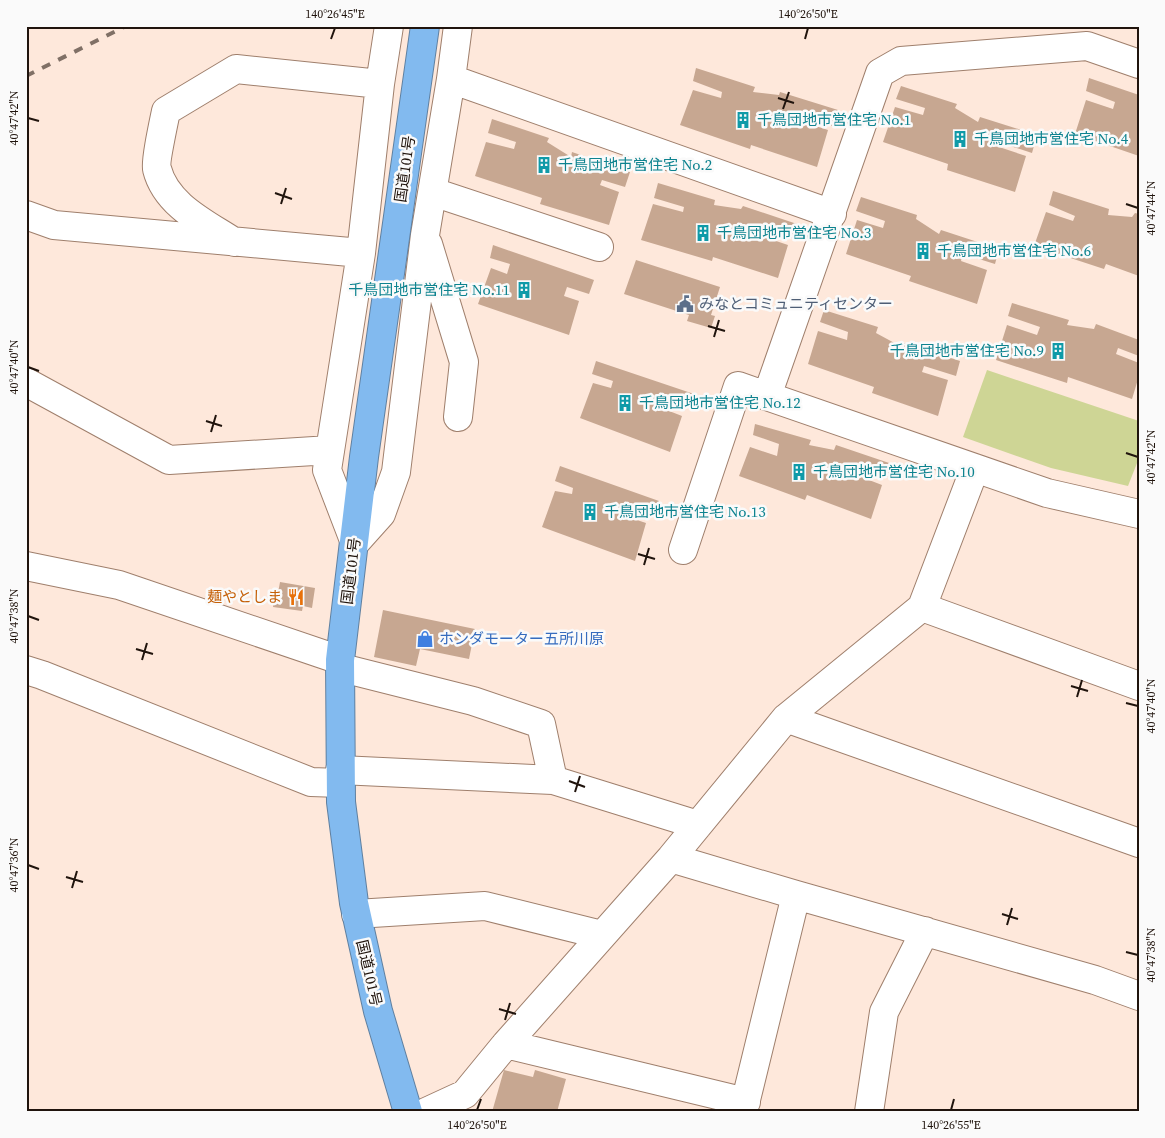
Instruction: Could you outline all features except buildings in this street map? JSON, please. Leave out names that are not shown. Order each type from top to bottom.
[{"type":"highway","name":"国道101号","points":[[408,1112],[378,1011],[356,914],[341,802],[341,664],[364,458],[425,26]]},
{"type":"street","points":[[389,26],[380,84],[361,253],[327,470],[355,543],[381,514],[396,472],[425,235],[458,26]]},
{"type":"street","points":[[767,396],[880,72],[901,61],[1086,46],[1139,64]]},
{"type":"street","points":[[234,242],[179,205],[170,195],[156,167],[166,111],[236,69],[380,84]]},
{"type":"street","points":[[451,79],[832,214]]},
{"type":"street","points":[[433,192],[599,248]]},
{"type":"street","points":[[26,214],[54,225],[361,253]]},
{"type":"street","points":[[425,235],[464,362],[458,417]]},
{"type":"street","points":[[26,382],[169,460],[330,450]]},
{"type":"street","points":[[683,550],[738,386],[1047,493],[1139,514]]},
{"type":"street","points":[[426,1112],[466,1094],[506,1044],[671,858],[786,718],[922,606],[975,468]]},
{"type":"street","points":[[26,566],[119,585],[341,664],[473,701],[541,724],[553,780]]},
{"type":"street","points":[[922,606],[1139,686]]},
{"type":"street","points":[[26,670],[311,782],[340,777],[553,780],[698,825]]},
{"type":"street","points":[[786,718],[1139,843]]},
{"type":"street","points":[[671,858],[1095,980],[1139,996]]},
{"type":"street","points":[[506,1044],[744,1107],[796,895]]},
{"type":"street","points":[[356,914],[484,906],[602,935]]},
{"type":"street","points":[[869,1112],[884,1012],[925,931]]},
{"type":"green space","points":[[987,370],[1139,421],[1139,458],[1128,486],[1051,468],[963,437]]},
{"type":"railway","points":[[26,76],[126,26]]},
{"type":"place","name":"千鳥団地市営住宅 No.1","points":[[743,120]]},
{"type":"place","name":"千鳥団地市営住宅 No.4","points":[[960,139]]},
{"type":"place","name":"千鳥団地市営住宅 No.2","points":[[544,165]]},
{"type":"place","name":"千鳥団地市営住宅 No.3","points":[[703,233]]},
{"type":"place","name":"千鳥団地市営住宅 No.6","points":[[923,251]]},
{"type":"place","name":"千鳥団地市営住宅 No.11","points":[[524,290]]},
{"type":"place","name":"みなとコミュニティセンター","points":[[685,304]]},
{"type":"place","name":"千鳥団地市営住宅 No.9","points":[[1058,351]]},
{"type":"place","name":"千鳥団地市営住宅 No.12","points":[[625,403]]},
{"type":"place","name":"千鳥団地市営住宅 No.10","points":[[799,472]]},
{"type":"place","name":"千鳥団地市営住宅 No.13","points":[[590,512]]},
{"type":"place","name":"麺やとしま","points":[[296,597]]},
{"type":"place","name":"ホンダモーター五所川原","points":[[425,639]]}]
